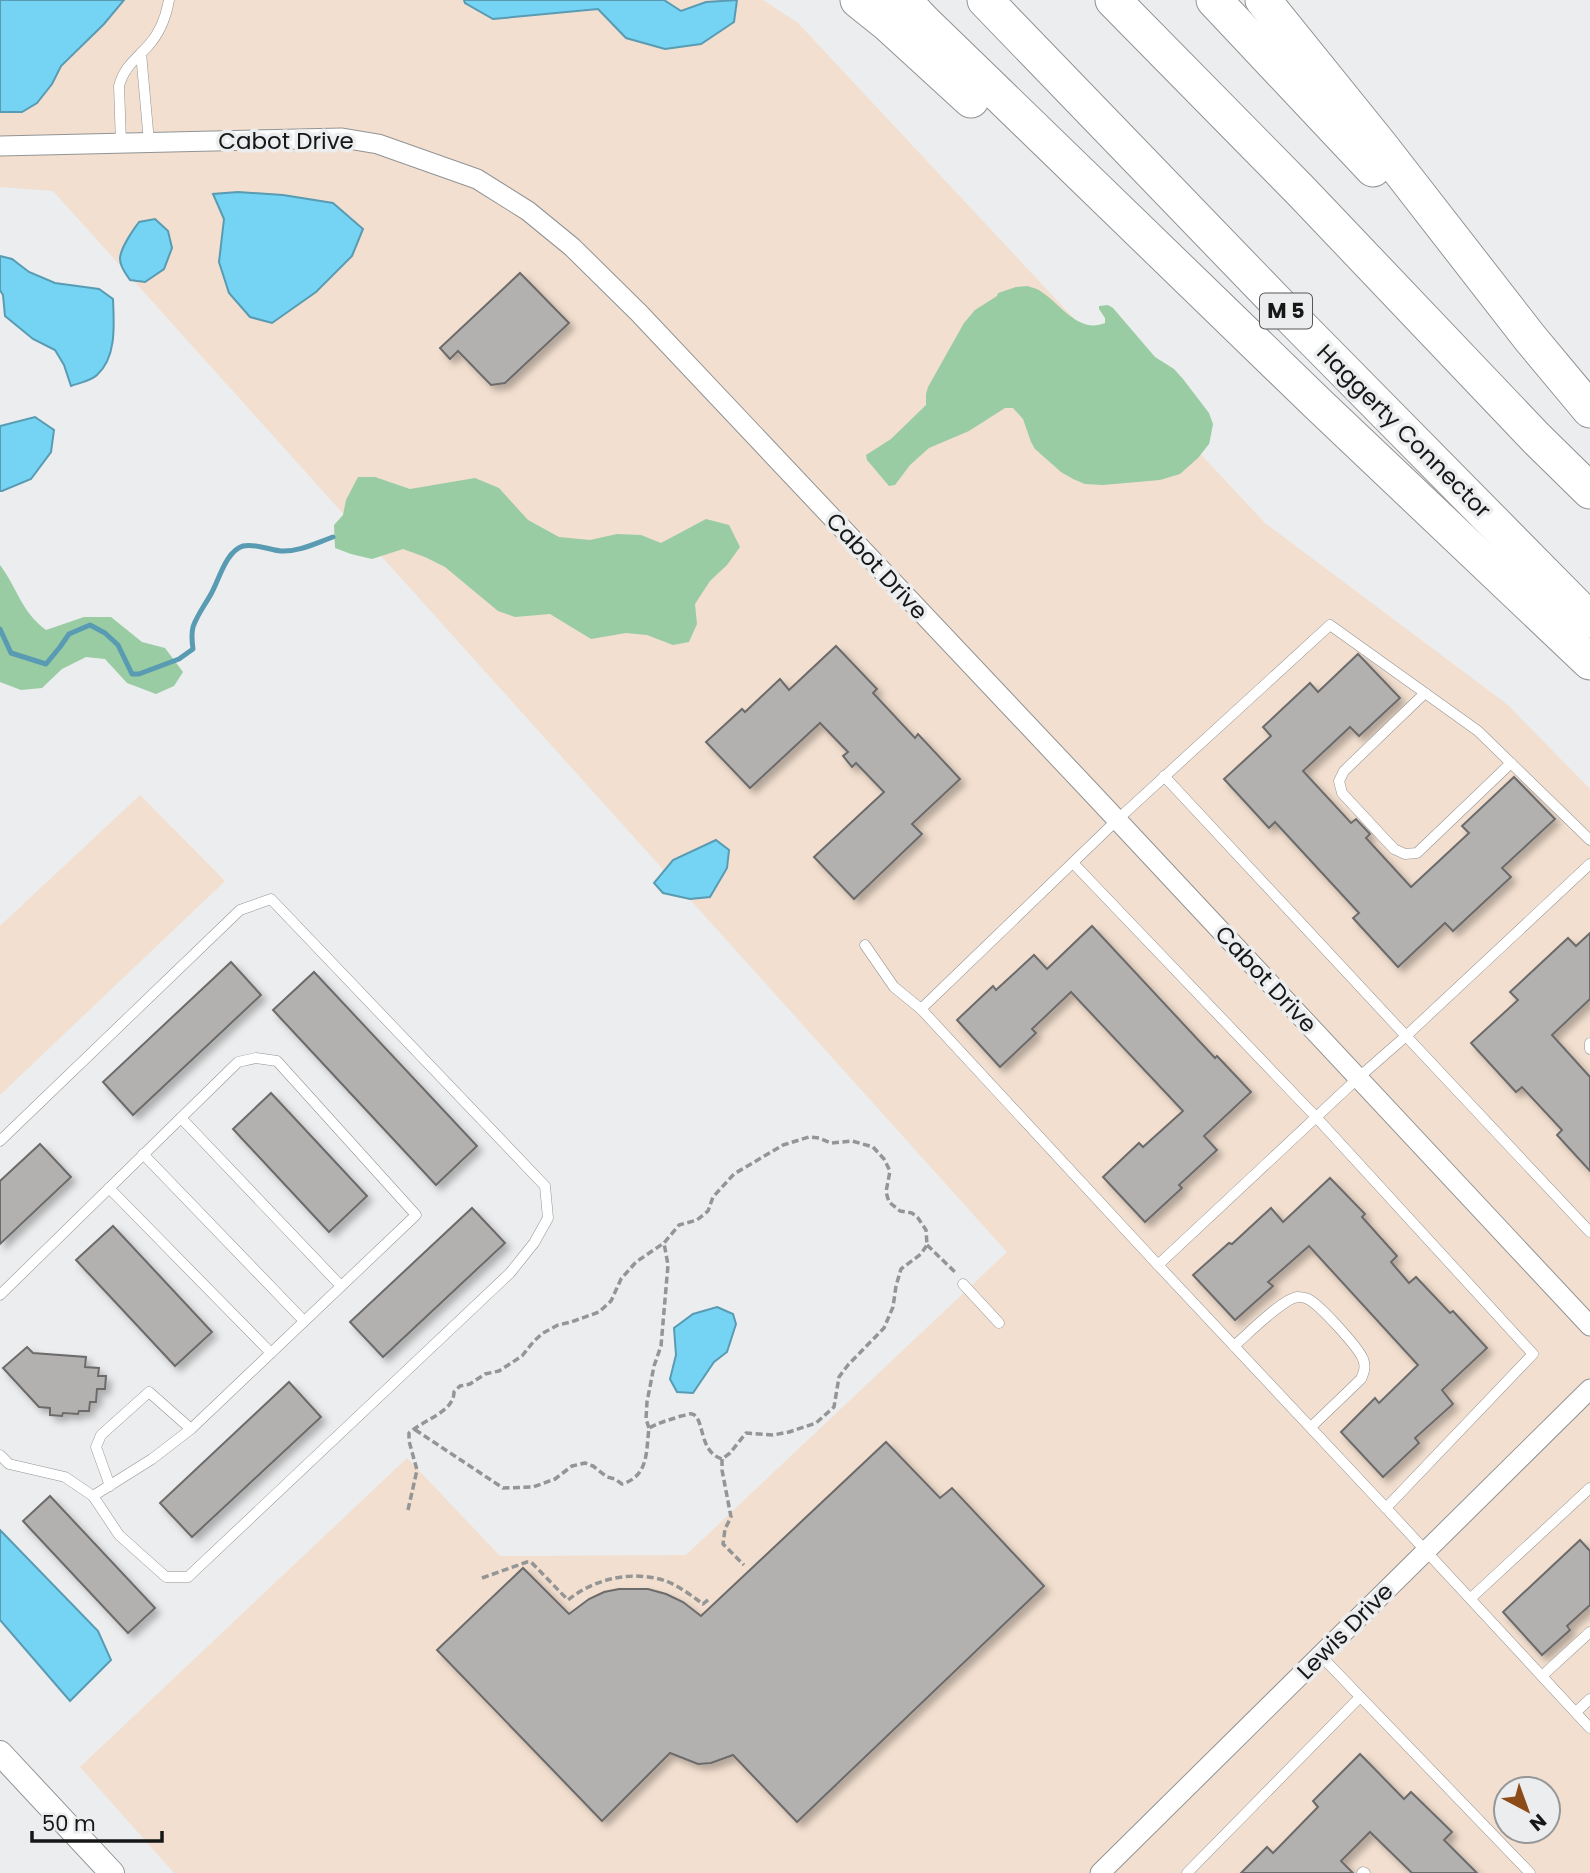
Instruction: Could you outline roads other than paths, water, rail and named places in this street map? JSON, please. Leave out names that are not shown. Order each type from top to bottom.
[{"type":"highway","points":[[858,0],[1101,213],[1207,296]]},
{"type":"highway","points":[[903,0],[1317,403],[1590,662]]},
{"type":"highway","name":"Haggerty Connector","points":[[985,0],[1291,317],[1590,620]]},
{"type":"highway","points":[[1113,0],[1590,491]]},
{"type":"highway","points":[[1214,0],[1530,338]]},
{"type":"highway","points":[[1263,0],[1590,410]]},
{"type":"street","name":"Cabot Drive","points":[[0,146],[342,138],[379,144],[477,179],[528,211],[572,247],[639,313],[1590,1326]]},
{"type":"street","name":"Lewis Drive","points":[[1102,1872],[1590,1389]]},
{"type":"street","points":[[0,1752],[112,1873]]},
{"type":"lane","points":[[121,143],[119,86],[128,66],[149,45],[162,26],[169,0]]},
{"type":"lane","points":[[141,53],[149,142]]},
{"type":"lane","points":[[921,1009],[1117,820],[1329,625],[1478,731],[1590,841]]},
{"type":"lane","points":[[1425,693],[1344,771],[1339,781],[1342,793],[1394,849],[1405,854],[1417,853],[1511,763]]},
{"type":"lane","points":[[1164,776],[1590,1232]]},
{"type":"lane","points":[[1073,863],[1316,1117],[1533,1354],[1386,1508]]},
{"type":"lane","points":[[1158,1265],[1590,864]]},
{"type":"lane","points":[[0,1141],[240,910],[271,899],[545,1186],[548,1218],[534,1243],[510,1273],[188,1577],[166,1577],[119,1535],[93,1496],[65,1477],[9,1464],[0,1455]]},
{"type":"lane","points":[[865,945],[894,987],[921,1009],[1590,1728]]},
{"type":"lane","points":[[1590,1043],[1590,1049]]},
{"type":"lane","points":[[0,1295],[238,1062],[256,1058],[277,1061],[416,1215],[191,1429],[152,1459],[93,1496]]},
{"type":"lane","points":[[181,1118],[341,1286]]},
{"type":"lane","points":[[143,1154],[304,1321]]},
{"type":"lane","points":[[109,1188],[271,1353]]},
{"type":"lane","points":[[963,1284],[999,1323]]},
{"type":"lane","points":[[1234,1346],[1291,1298],[1309,1299],[1318,1306],[1356,1347],[1363,1359],[1365,1370],[1360,1380],[1311,1427]]},
{"type":"lane","points":[[110,1486],[96,1447],[101,1435],[149,1392],[191,1429]]},
{"type":"lane","points":[[0,1473],[9,1464]]},
{"type":"lane","points":[[1471,1598],[1590,1488]]},
{"type":"lane","points":[[1542,1676],[1590,1632]]},
{"type":"lane","points":[[1320,1656],[1530,1873]]},
{"type":"lane","points":[[1187,1873],[1360,1697]]},
{"type":"lane","points":[[1576,1712],[1590,1699]]},
{"type":"water","points":[[0,0],[124,0],[104,24],[61,66],[52,84],[37,103],[22,112],[0,112]]},
{"type":"water","points":[[464,0],[664,0],[681,11],[706,2],[737,0],[734,22],[701,44],[665,49],[626,38],[598,9],[493,19]]},
{"type":"water","points":[[238,192],[283,195],[333,203],[363,229],[352,256],[316,292],[272,323],[250,317],[229,293],[219,262],[224,219],[213,194]]},
{"type":"water","points":[[155,219],[168,231],[172,248],[164,269],[145,282],[130,280],[121,265],[122,250],[139,222]]},
{"type":"water","points":[[0,256],[12,259],[29,272],[55,283],[99,289],[113,299],[114,329],[111,350],[103,368],[94,377],[71,386],[64,365],[55,350],[33,339],[5,316],[0,290]]},
{"type":"water","points":[[35,417],[54,430],[51,452],[31,479],[0,491],[0,426]]},
{"type":"water","points":[[716,840],[729,850],[727,868],[710,897],[690,899],[663,893],[654,883],[673,860]]},
{"type":"water","points":[[717,1307],[733,1314],[736,1324],[727,1352],[714,1362],[693,1393],[677,1392],[670,1379],[676,1355],[674,1328],[693,1314]]},
{"type":"water","points":[[0,1530],[98,1631],[111,1660],[70,1701],[0,1620]]},
{"type":"waterway","points":[[0,629],[11,653],[46,664],[69,634],[90,625],[105,633],[118,645],[132,674],[139,674],[179,659],[193,649],[192,633],[195,623],[228,560],[237,549],[252,545],[288,551],[333,537]]}]
